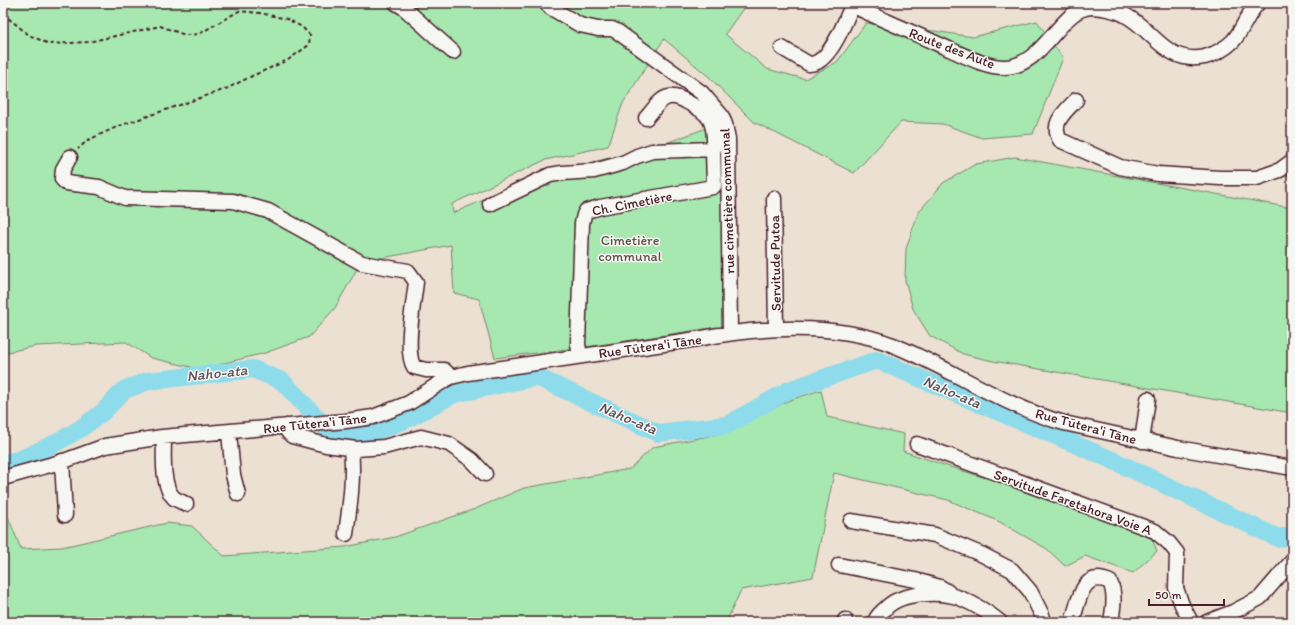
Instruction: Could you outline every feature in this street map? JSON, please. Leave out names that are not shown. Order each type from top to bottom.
[{"type":"street","points":[[396,3],[403,7],[453,52]]},
{"type":"street","points":[[408,3],[413,16]]},
{"type":"street","name":"rue cimetière communal","points":[[546,3],[551,8],[580,25],[598,29],[612,29],[618,32],[702,93],[721,115],[728,134],[730,333]]},
{"type":"street","points":[[782,48],[809,64],[814,64],[824,58],[839,35],[854,3]]},
{"type":"street","name":"Route des Aute","points":[[854,3],[862,10],[979,61],[1002,67],[1014,66],[1026,62],[1054,32],[1072,16],[1080,11],[1092,7],[1111,10],[1126,15],[1163,47],[1180,56],[1199,58],[1221,51],[1234,41],[1250,12],[1258,3]]},
{"type":"street","name":"Ch. Cimetière","points":[[580,356],[578,344],[582,224],[586,211],[600,207],[714,186],[714,138],[713,125],[709,116],[679,98],[668,97],[662,101],[646,118]]},
{"type":"street","points":[[1076,100],[1063,114],[1057,125],[1056,134],[1060,140],[1120,167],[1158,174],[1220,178],[1257,178],[1280,170],[1292,161]]},
{"type":"street","points":[[490,204],[550,175],[594,171],[623,163],[652,151],[713,150]]},
{"type":"street","points":[[70,157],[63,168],[62,179],[66,182],[99,187],[125,198],[233,201],[268,211],[362,263],[408,271],[416,282],[409,347],[412,363],[414,367],[426,370],[444,370],[451,377]]},
{"type":"street","name":"Servitude Putoa","points":[[774,198],[776,329]]},
{"type":"street","name":"Rue Tūtera'i Tāne","points":[[3,478],[62,461],[105,446],[164,437],[305,424],[346,422],[373,416],[409,404],[436,385],[451,377],[498,367],[730,333],[776,329],[837,332],[864,337],[884,343],[919,357],[983,390],[1050,419],[1083,428],[1216,455],[1292,468]]},
{"type":"street","points":[[1142,440],[1148,399]]},
{"type":"street","points":[[287,426],[288,432],[292,436],[326,445],[351,449],[384,447],[421,437],[449,444],[472,460],[486,474]]},
{"type":"street","points":[[229,432],[233,475],[238,494]]},
{"type":"street","points":[[164,437],[165,479],[169,491],[174,498],[186,504]]},
{"type":"street","name":"Servitude Faretahora Voie A","points":[[917,444],[1155,531],[1169,543],[1177,553],[1176,588],[1182,605],[1191,622]]},
{"type":"street","points":[[346,534],[353,465],[351,449]]},
{"type":"street","points":[[62,461],[65,515]]},
{"type":"street","points":[[851,521],[935,535],[983,555],[1012,570],[1030,591],[1044,622]]},
{"type":"street","points":[[1207,622],[1233,612],[1260,598],[1292,561]]},
{"type":"street","points":[[840,565],[915,580],[940,587],[985,610],[1000,622]]},
{"type":"street","points":[[1072,622],[1082,591],[1088,581],[1103,579],[1110,582],[1113,588],[1111,622]]},
{"type":"street","points":[[875,622],[876,618],[890,603],[908,596],[940,594],[959,598]]},
{"type":"path","points":[[3,14],[29,35],[49,44],[88,42],[160,26],[185,34],[199,34],[239,11],[260,13],[287,19],[302,27],[310,35],[308,45],[288,60],[252,76],[226,90],[119,126],[88,140],[70,157]]},
{"type":"green space","name":"Cimetière communal","points":[[3,3],[747,3],[725,34],[767,69],[805,79],[837,62],[866,23],[973,37],[1037,21],[1063,58],[1033,134],[982,138],[943,124],[901,122],[854,173],[754,122],[708,76],[664,39],[623,103],[608,146],[545,160],[452,204],[453,213],[548,173],[658,146],[709,127],[721,133],[723,326],[600,345],[495,358],[479,299],[454,293],[451,245],[361,262],[335,308],[309,337],[265,353],[200,369],[151,358],[126,342],[36,346],[3,353]]},
{"type":"green space","points":[[1015,157],[1292,208],[1292,413],[993,361],[963,354],[930,336],[913,309],[905,280],[906,249],[918,213],[943,183],[976,164]]},
{"type":"green space","points":[[821,390],[827,417],[904,434],[903,451],[1025,490],[1131,528],[1152,539],[1157,551],[1133,573],[1085,556],[1065,566],[1047,549],[998,521],[948,500],[834,473],[813,577],[741,590],[727,620],[721,622],[3,622],[3,517],[8,517],[21,549],[62,547],[167,523],[192,526],[224,556],[345,547],[395,537],[475,509],[524,488],[630,469],[653,447],[724,433],[790,400]]},
{"type":"waterway","name":"Naho-ata","points":[[3,463],[19,460],[52,445],[80,429],[103,412],[124,390],[148,381],[253,369],[282,381],[329,431],[338,435],[350,436],[375,431],[403,421],[454,394],[537,377],[658,433],[727,425],[789,390],[877,360],[1112,460],[1278,538],[1292,536]]}]
